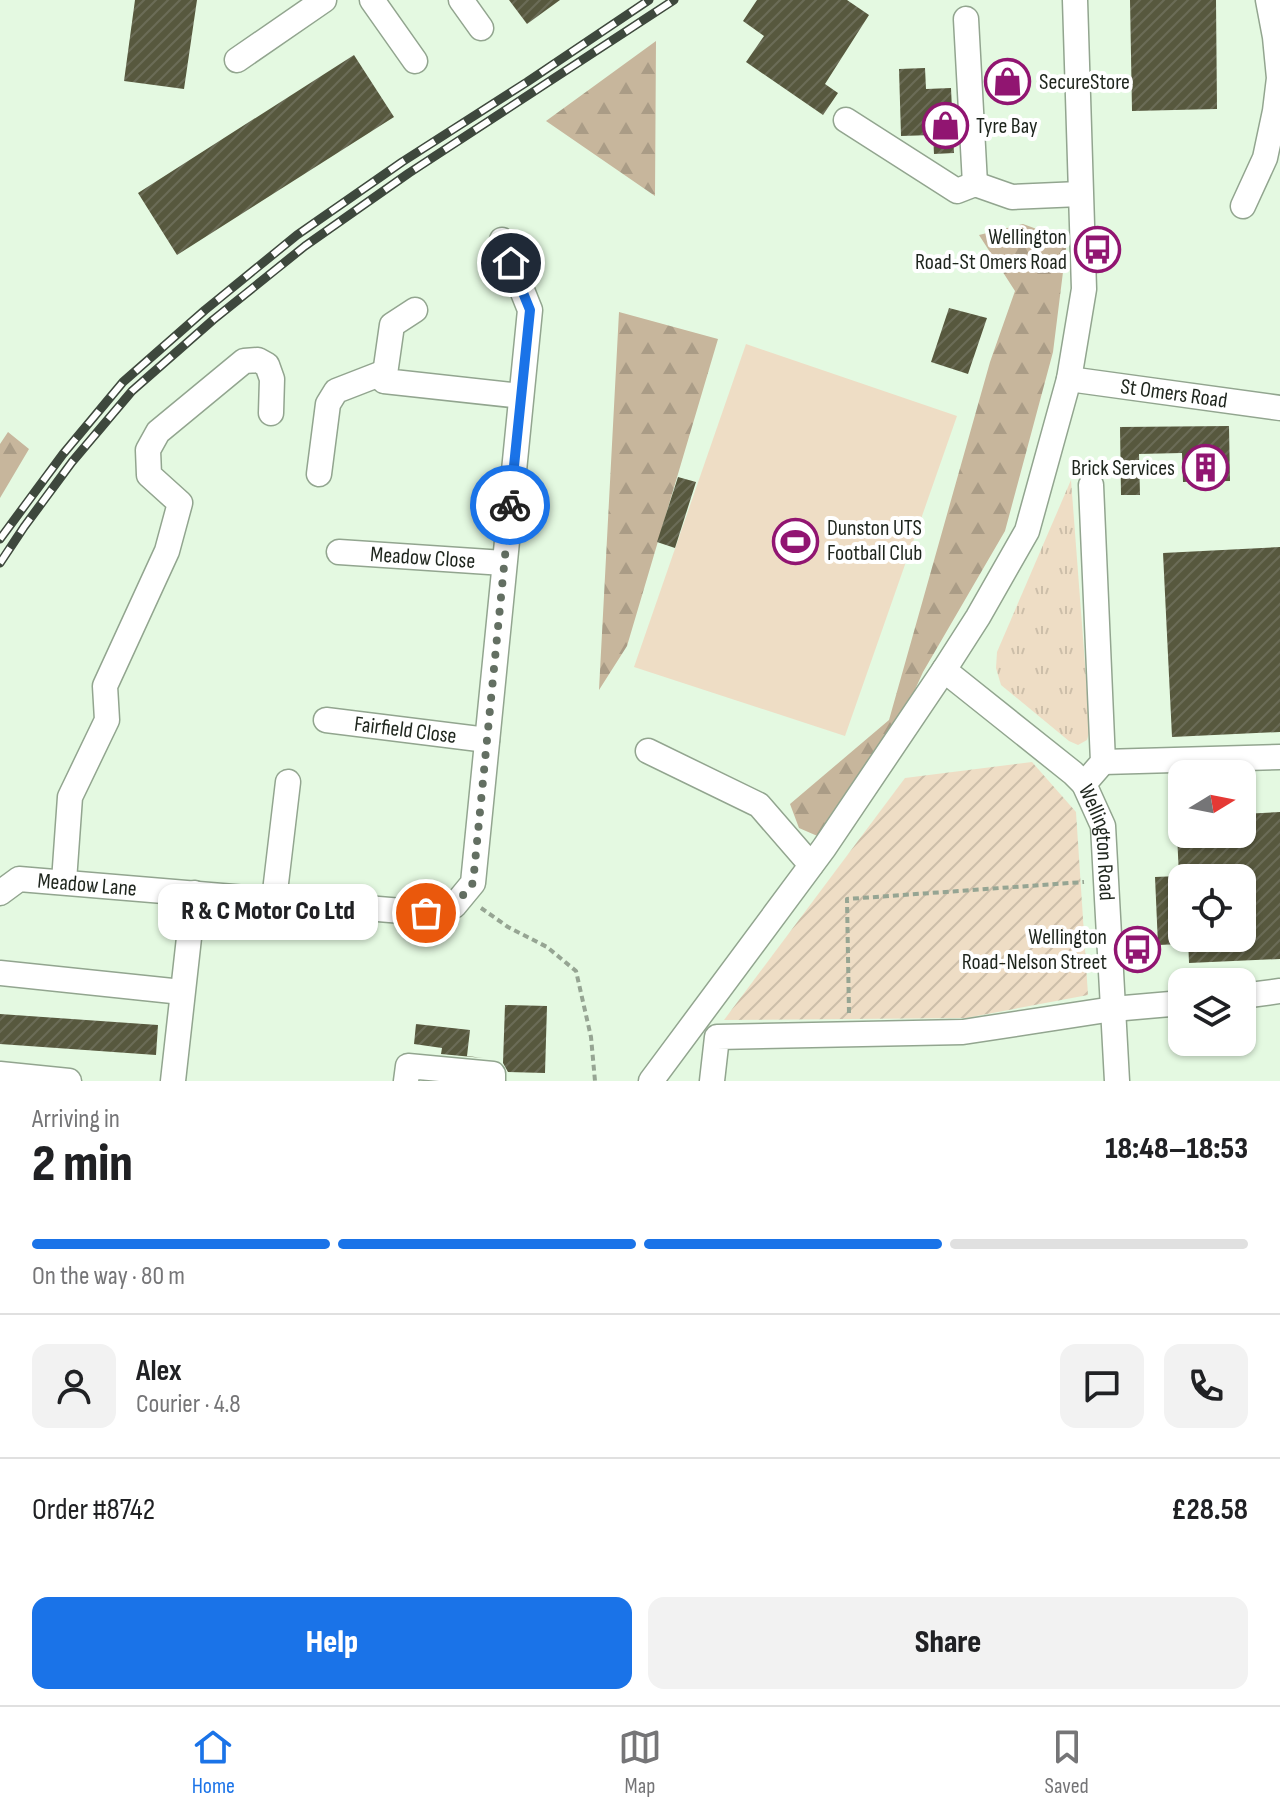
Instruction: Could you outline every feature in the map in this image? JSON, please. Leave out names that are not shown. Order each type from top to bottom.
[{"type":"street","points":[[372,0],[415,61]]},
{"type":"street","points":[[461,0],[481,28]]},
{"type":"street","points":[[651,1081],[811,865],[944,670],[1027,531],[1069,379],[1084,289],[1075,0]]},
{"type":"street","points":[[1243,206],[1265,158],[1278,89],[1275,37],[1268,0]]},
{"type":"street","points":[[237,60],[317,2]]},
{"type":"street","points":[[966,19],[975,184]]},
{"type":"street","points":[[846,120],[957,191],[975,184],[1012,197],[1080,194]]},
{"type":"street","points":[[463,895],[473,883],[530,310],[502,240]]},
{"type":"street","points":[[415,310],[392,325],[384,381],[521,396]]},
{"type":"street","points":[[64,881],[70,797],[107,720],[105,686],[167,551],[180,503],[149,475],[148,450],[158,432],[244,361],[258,360],[267,365],[272,379],[271,413]]},
{"type":"street","points":[[319,474],[328,404],[336,391],[385,372]]},
{"type":"street","name":"St Omers Road","points":[[1069,379],[1280,408]]},
{"type":"street","points":[[1084,784],[1103,762],[1091,485]]},
{"type":"street","name":"Meadow Close","points":[[339,552],[504,563]]},
{"type":"street","name":"Wellington Road","points":[[944,670],[1073,773],[1084,784],[1103,826],[1117,1081]]},
{"type":"street","name":"Fairfield Close","points":[[326,720],[487,740]]},
{"type":"street","points":[[648,751],[759,805],[811,865]]},
{"type":"street","points":[[1103,762],[1280,757]]},
{"type":"street","points":[[274,900],[288,782]]},
{"type":"street","name":"Meadow Lane","points":[[0,893],[19,879],[64,881],[426,913],[454,906],[463,895]]},
{"type":"street","points":[[173,1081],[194,893]]},
{"type":"street","points":[[0,973],[182,992]]},
{"type":"street","points":[[1256,994],[1280,991]]},
{"type":"street","points":[[712,1081],[717,1037],[963,1032],[1113,1009],[1168,1004]]},
{"type":"street","points":[[406,1081],[408,1066],[493,1074],[493,1081]]},
{"type":"street","points":[[0,1074],[69,1081]]},
{"type":"path","points":[[849,1034],[847,899],[1106,881]]},
{"type":"path","points":[[463,895],[508,927],[547,947],[576,971],[591,1037],[595,1081]]},
{"type":"green space","points":[[656,41],[655,196],[546,121]]},
{"type":"green space","points":[[1023,224],[1067,240],[1053,352],[1005,531],[923,672],[898,727],[822,838],[799,828],[790,804],[889,720],[990,362],[1015,291],[979,235]]},
{"type":"green space","points":[[619,312],[718,339],[627,646],[599,690]]},
{"type":"green space","name":"Dunston UTS Football Club","points":[[746,344],[957,416],[845,736],[634,667]]},
{"type":"green space","points":[[8,432],[29,449],[0,498],[0,444]]},
{"type":"green space","points":[[1071,480],[1090,730],[1087,740],[1078,745],[1001,685],[996,668],[997,652]]},
{"type":"green space","points":[[1032,762],[1076,812],[1088,995],[966,1018],[724,1020],[905,778]]},
{"type":"building","points":[[135,0],[197,0],[184,89],[124,81]]},
{"type":"building","points":[[509,0],[560,0],[527,24]]},
{"type":"building","points":[[757,0],[847,0],[869,15],[825,84],[838,93],[823,115],[746,62],[764,36],[743,21]]},
{"type":"building","points":[[1130,0],[1216,0],[1217,109],[1132,111]]},
{"type":"building","points":[[354,55],[394,117],[177,255],[138,193]]},
{"type":"building","points":[[925,68],[926,89],[951,88],[954,153],[934,154],[933,135],[901,136],[899,69]]},
{"type":"building","points":[[949,308],[987,318],[968,374],[931,362]]},
{"type":"building","name":"Brick Services","points":[[1229,426],[1230,481],[1183,482],[1182,453],[1139,454],[1140,495],[1121,495],[1120,427]]},
{"type":"building","points":[[678,477],[696,482],[675,548],[657,542]]},
{"type":"building","points":[[1280,547],[1280,732],[1172,737],[1163,553]]},
{"type":"building","points":[[1280,812],[1280,959],[1189,963],[1189,952],[1256,952],[1256,864],[1178,864],[1178,848],[1256,848],[1256,813]]},
{"type":"building","points":[[1168,876],[1168,945],[1158,945],[1155,877]]},
{"type":"building","points":[[505,1005],[547,1006],[545,1073],[508,1072],[503,1063]]},
{"type":"building","points":[[0,1014],[158,1025],[156,1055],[0,1044]]},
{"type":"building","points":[[416,1024],[470,1030],[467,1056],[483,1058],[441,1054],[442,1048],[414,1044]]},
{"type":"railway","points":[[0,539],[63,454],[123,382],[205,310],[297,235],[402,162],[649,0]]},
{"type":"railway","points":[[0,563],[72,462],[132,391],[213,320],[305,246],[409,173],[674,0]]},
{"type":"way so far","points":[[426,913],[454,906],[473,883],[510,505]]},
{"type":"place","name":"SecureStore","points":[[1008,82]]},
{"type":"place","name":"Tyre Bay","points":[[945,126]]},
{"type":"place","name":"Wellington Road-St Omers Road","points":[[1098,250]]},
{"type":"place","name":"Brick Services","points":[[1206,468]]},
{"type":"place","name":"Dunston UTS Football Club","points":[[796,541]]},
{"type":"place","name":"R & C Motor Co Ltd","points":[[426,913]]},
{"type":"place","name":"Wellington Road-Nelson Street","points":[[1138,950]]},
{"type":"route","points":[[510,505],[530,310],[511,263]]}]
